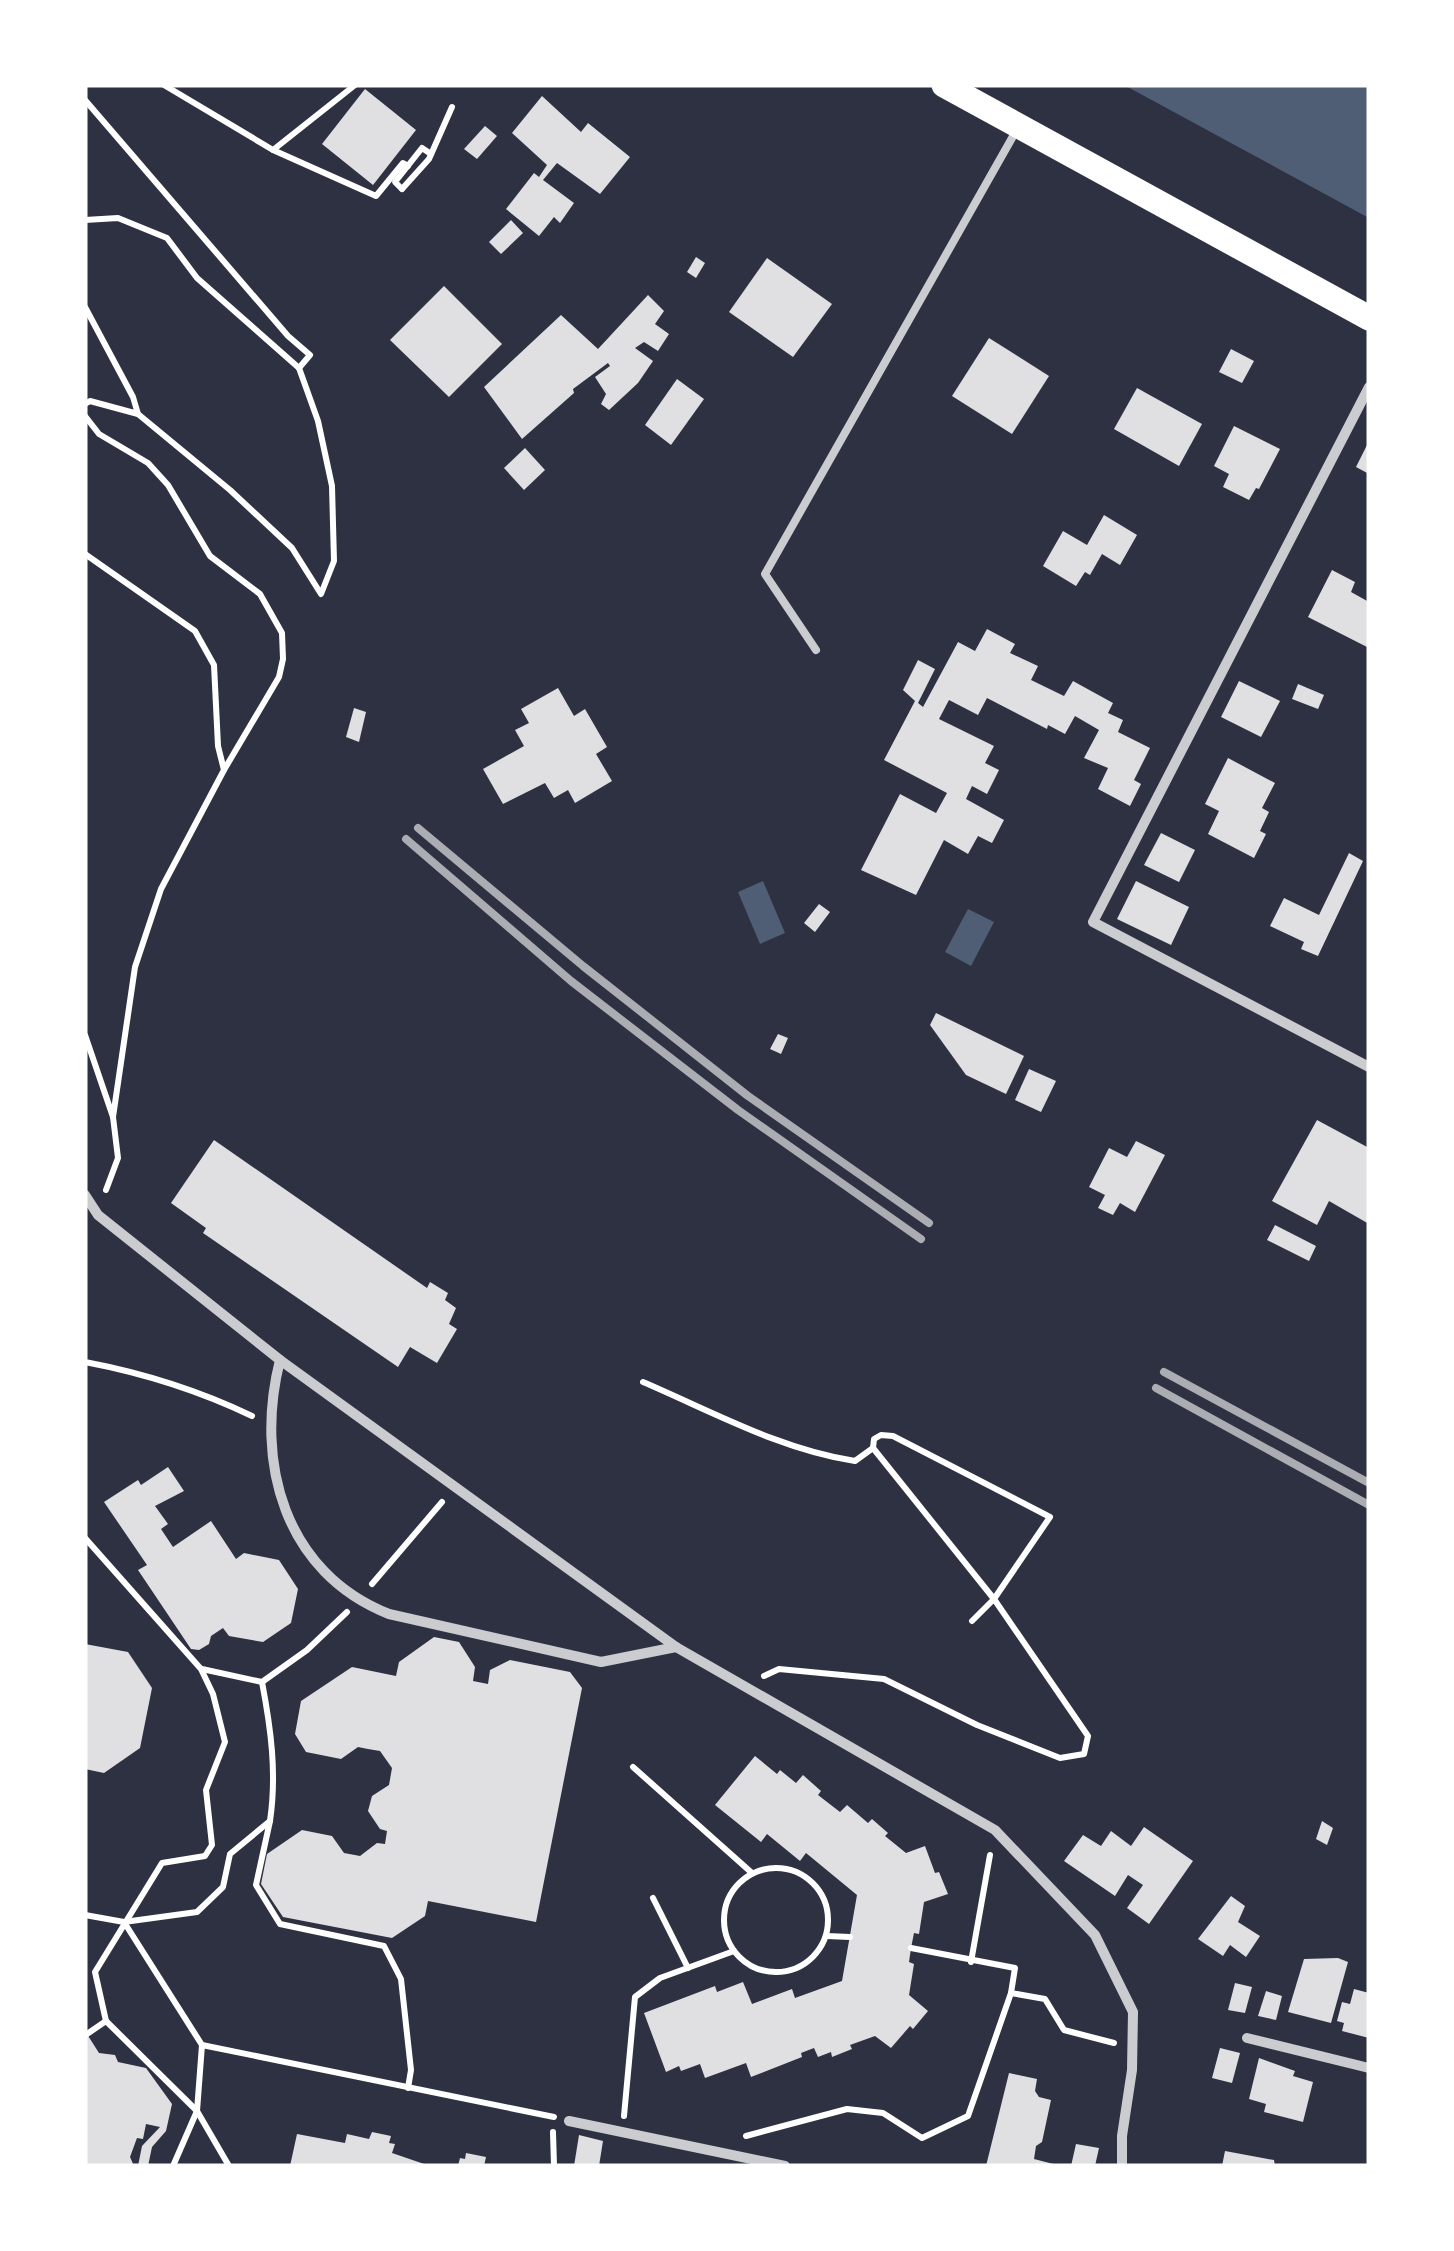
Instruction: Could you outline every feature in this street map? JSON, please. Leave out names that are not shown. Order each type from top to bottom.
[{"type":"main road","points":[[944,85],[1369,318]]},
{"type":"street","points":[[1369,388],[1093,922],[1369,1067]]},
{"type":"street","points":[[85,1195],[98,1215],[280,1360],[676,1647],[994,1830],[1094,1934],[1133,2012],[1122,2166]]},
{"type":"street","points":[[280,1360],[273,1388],[272,1424],[278,1493],[290,1524],[324,1574],[358,1602],[389,1614],[601,1662],[676,1647]]},
{"type":"street","points":[[1247,2038],[1369,2068]]},
{"type":"street","points":[[569,2121],[786,2166]]},
{"type":"lane","points":[[816,650],[766,574],[1018,127]]},
{"type":"path","points":[[164,85],[273,150],[376,196],[403,163],[408,166]]},
{"type":"path","points":[[273,150],[354,85]]},
{"type":"path","points":[[85,100],[288,336],[310,356],[299,368]]},
{"type":"path","points":[[431,154],[422,148],[395,182],[402,189],[431,154],[452,106]]},
{"type":"path","points":[[85,220],[118,218],[166,238],[198,278],[299,368],[318,421],[332,486],[334,561],[321,594],[292,548],[230,490],[138,414],[90,401],[85,404]]},
{"type":"path","points":[[85,307],[133,397],[138,414]]},
{"type":"path","points":[[85,416],[99,434],[148,463],[168,485],[210,556],[260,594],[282,633],[284,659],[279,677],[160,889],[135,967],[114,1117],[118,1158],[98,1215]]},
{"type":"path","points":[[85,554],[195,632],[214,665],[218,746],[224,770]]},
{"type":"path","points":[[85,1035],[114,1117]]},
{"type":"path","points":[[85,1362],[214,1397],[272,1424]]},
{"type":"path","points":[[643,1382],[774,1438],[834,1458],[855,1461],[873,1448]]},
{"type":"path","points":[[740,1687],[779,1669],[884,1679],[977,1725],[1060,1758],[1084,1754],[1088,1736],[994,1599],[873,1448],[874,1439],[881,1435],[893,1436],[1050,1518],[994,1599],[972,1622]]},
{"type":"path","points":[[200,1668],[262,1682],[307,1650],[358,1602],[455,1488]]},
{"type":"path","points":[[85,1538],[200,1668],[213,1694],[224,1742],[206,1790],[212,1845],[206,1856],[162,1863],[95,1972],[106,2021],[196,2110],[229,2166]]},
{"type":"path","points":[[262,1682],[273,1741],[274,1794],[256,1885],[280,1924],[384,1946],[401,1979],[410,2070],[408,2088]]},
{"type":"path","points":[[633,1766],[752,1874]]},
{"type":"path","points":[[85,1916],[124,1922],[197,1912],[224,1887],[230,1854],[270,1822]]},
{"type":"path","points":[[971,1962],[994,1830]]},
{"type":"path","points":[[776,1867],[807,1877],[826,1903],[827,1936],[808,1962],[793,1970],[760,1970],[734,1952],[726,1936],[726,1904],[733,1889],[752,1874],[776,1867]]},
{"type":"path","points":[[654,1898],[688,1968]]},
{"type":"path","points":[[124,1922],[202,2045],[196,2110],[173,2166]]},
{"type":"path","points":[[827,1936],[850,1937]]},
{"type":"path","points":[[740,2156],[746,2135],[847,2109],[883,2113],[922,2138],[968,2116],[1016,1968],[912,1948]]},
{"type":"path","points":[[622,2132],[636,1997],[660,1978],[734,1952]]},
{"type":"path","points":[[1011,1993],[1045,1999],[1064,2030],[1132,2048]]},
{"type":"path","points":[[87,2034],[106,2021]]},
{"type":"path","points":[[202,2045],[569,2121]]},
{"type":"path","points":[[553,2117],[554,2166]]},
{"type":"water","points":[[1124,85],[1369,85],[1369,218]]},
{"type":"water","points":[[763,881],[785,933],[760,944],[738,892]]},
{"type":"water","points":[[968,909],[994,922],[971,966],[945,952]]},
{"type":"building","points":[[365,89],[416,130],[373,185],[322,144]]},
{"type":"building","points":[[542,96],[581,132],[588,123],[630,157],[600,194],[557,163],[543,180],[574,203],[560,223],[554,217],[539,236],[506,209],[534,173],[539,177],[547,165],[512,133]]},
{"type":"building","points":[[485,126],[497,136],[477,159],[464,149]]},
{"type":"building","points":[[511,220],[523,233],[501,254],[489,242]]},
{"type":"building","points":[[696,257],[705,263],[696,278],[687,272]]},
{"type":"building","points":[[767,258],[832,304],[793,357],[729,312]]},
{"type":"building","points":[[444,286],[502,344],[449,397],[390,340]]},
{"type":"building","points":[[648,295],[664,311],[655,324],[669,334],[658,351],[644,342],[635,348],[653,361],[638,383],[609,410],[601,404],[606,394],[595,377],[610,366],[608,363],[573,389],[574,393],[522,439],[484,387],[561,315],[598,349]]},
{"type":"building","points":[[989,338],[1049,376],[1012,434],[952,396]]},
{"type":"building","points":[[1231,349],[1254,361],[1242,383],[1219,372]]},
{"type":"building","points":[[677,379],[704,399],[671,445],[645,425]]},
{"type":"building","points":[[1137,388],[1202,424],[1179,466],[1114,429]]},
{"type":"building","points":[[1234,426],[1280,449],[1249,500],[1223,487],[1229,474],[1214,466]]},
{"type":"building","points":[[1369,441],[1369,474],[1356,467]]},
{"type":"building","points":[[525,448],[545,470],[524,490],[504,468]]},
{"type":"building","points":[[1104,515],[1137,535],[1120,565],[1102,554],[1090,575],[1085,572],[1076,586],[1043,566],[1063,531],[1087,545]]},
{"type":"building","points":[[1332,570],[1355,582],[1351,592],[1369,602],[1369,648],[1308,617]]},
{"type":"building","points":[[987,629],[1015,644],[1010,653],[1038,666],[1031,680],[1064,696],[1073,681],[1113,703],[1108,713],[1123,720],[1118,732],[1150,748],[1134,780],[1141,784],[1130,806],[1098,789],[1108,768],[1084,758],[1099,730],[1075,716],[1065,734],[1048,725],[1047,729],[987,698],[978,715],[949,700],[939,719],[994,746],[985,763],[999,770],[987,794],[972,786],[966,799],[1004,820],[992,843],[978,836],[968,854],[944,840],[916,895],[861,870],[900,794],[936,813],[947,793],[884,760],[915,701],[903,690],[918,660],[935,669],[918,703],[923,707],[958,642],[975,651]]},
{"type":"building","points":[[1239,681],[1280,701],[1261,737],[1221,717]]},
{"type":"building","points":[[1298,684],[1324,695],[1318,709],[1292,699]]},
{"type":"building","points":[[558,688],[574,716],[585,709],[607,747],[596,754],[612,781],[575,803],[568,790],[554,798],[545,783],[503,804],[483,769],[524,746],[515,730],[529,723],[521,709]]},
{"type":"building","points":[[354,708],[366,712],[359,742],[346,737]]},
{"type":"building","points":[[1228,758],[1275,783],[1262,808],[1269,812],[1260,831],[1266,834],[1254,858],[1208,834],[1219,811],[1205,804]]},
{"type":"building","points":[[1161,833],[1195,850],[1179,882],[1144,865]]},
{"type":"building","points":[[1349,853],[1363,861],[1318,956],[1301,949],[1304,942],[1270,926],[1284,898],[1319,915]]},
{"type":"building","points":[[1136,881],[1189,907],[1171,945],[1117,919]]},
{"type":"building","points":[[819,904],[830,912],[815,932],[804,923]]},
{"type":"building","points":[[936,1013],[1024,1056],[1006,1094],[966,1075],[930,1025]]},
{"type":"building","points":[[778,1034],[788,1038],[781,1054],[770,1049]]},
{"type":"building","points":[[1029,1069],[1056,1081],[1041,1112],[1015,1100]]},
{"type":"building","points":[[1317,1120],[1369,1148],[1369,1224],[1329,1201],[1317,1225],[1272,1201]]},
{"type":"building","points":[[214,1140],[427,1288],[430,1282],[448,1293],[445,1300],[456,1308],[449,1324],[457,1329],[437,1363],[410,1347],[398,1367],[203,1233],[206,1228],[171,1203]]},
{"type":"building","points":[[1136,1141],[1165,1155],[1135,1212],[1120,1203],[1113,1215],[1098,1208],[1105,1195],[1089,1187],[1109,1148],[1127,1157]]},
{"type":"building","points":[[1275,1225],[1316,1246],[1309,1261],[1267,1240]]},
{"type":"building","points":[[168,1467],[184,1491],[155,1506],[168,1524],[161,1529],[173,1547],[211,1521],[236,1559],[244,1553],[279,1560],[298,1589],[291,1623],[263,1642],[229,1636],[223,1628],[211,1636],[209,1644],[199,1650],[191,1649],[138,1570],[147,1565],[104,1502]]},
{"type":"building","points":[[434,1637],[459,1642],[475,1667],[473,1681],[488,1684],[490,1670],[510,1660],[570,1672],[582,1688],[536,1922],[428,1901],[425,1916],[392,1938],[283,1917],[261,1884],[267,1854],[302,1830],[332,1836],[344,1853],[360,1856],[377,1843],[385,1844],[387,1831],[380,1829],[368,1811],[372,1796],[389,1785],[392,1768],[380,1751],[358,1747],[341,1759],[306,1752],[295,1734],[301,1701],[352,1667],[396,1676],[399,1662]]},
{"type":"building","points":[[85,1644],[128,1652],[152,1688],[140,1748],[104,1773],[85,1769]]},
{"type":"building","points":[[755,1756],[796,1783],[803,1775],[821,1791],[818,1795],[840,1812],[847,1805],[868,1823],[872,1819],[906,1853],[925,1846],[948,1894],[924,1902],[919,1934],[914,1933],[911,1948],[909,1962],[914,1964],[909,1995],[928,2011],[891,2048],[875,2036],[832,2057],[831,2052],[818,2057],[814,2048],[801,2053],[802,2057],[751,2077],[746,2063],[705,2078],[700,2064],[666,2072],[644,2013],[715,1986],[717,1992],[743,1982],[752,2004],[792,1989],[795,1998],[842,1981],[857,1895],[806,1853],[800,1861],[767,1834],[761,1842],[715,1805]]},
{"type":"building","points":[[1322,1821],[1333,1828],[1327,1845],[1316,1839]]},
{"type":"building","points":[[1144,1827],[1193,1861],[1149,1924],[1127,1908],[1143,1885],[1128,1875],[1115,1896],[1064,1861],[1083,1835],[1101,1846],[1111,1831],[1131,1846]]},
{"type":"building","points":[[1231,1896],[1245,1906],[1238,1922],[1260,1936],[1246,1957],[1230,1945],[1223,1956],[1198,1939]]},
{"type":"building","points":[[1338,1958],[1348,1962],[1331,2023],[1288,2012],[1304,1959]]},
{"type":"building","points":[[1235,1983],[1252,1987],[1245,2013],[1228,2010]]},
{"type":"building","points":[[1354,1989],[1369,1993],[1369,2038],[1342,2031],[1344,2023],[1337,2021],[1342,2002],[1350,2004]]},
{"type":"building","points":[[1266,1991],[1282,1996],[1276,2020],[1258,2016]]},
{"type":"building","points":[[85,2031],[99,2053],[146,2068],[172,2104],[166,2131],[152,2147],[148,2166],[138,2166],[142,2146],[160,2127],[146,2124],[143,2139],[137,2138],[130,2157],[134,2166],[85,2166]]},
{"type":"building","points":[[1220,2048],[1240,2053],[1232,2083],[1212,2078]]},
{"type":"building","points":[[1259,2058],[1313,2082],[1303,2122],[1264,2112],[1266,2104],[1249,2099]]},
{"type":"building","points":[[1009,2073],[1037,2079],[1035,2091],[1039,2097],[1051,2100],[1034,2159],[1061,2166],[986,2166]]},
{"type":"building","points":[[372,2132],[391,2136],[389,2143],[395,2144],[392,2153],[430,2166],[290,2166],[297,2134],[345,2143],[347,2134],[369,2139]]},
{"type":"building","points":[[579,2135],[603,2141],[599,2166],[574,2166]]},
{"type":"building","points":[[1076,2144],[1099,2148],[1095,2166],[1071,2166]]},
{"type":"building","points":[[1225,2151],[1274,2160],[1275,2166],[1222,2166]]},
{"type":"building","points":[[466,2153],[486,2157],[484,2166],[458,2166]]},
{"type":"railway","points":[[418,828],[583,966],[748,1096],[929,1223]]},
{"type":"railway","points":[[406,839],[571,981],[738,1110],[921,1239]]},
{"type":"railway","points":[[1164,1372],[1369,1483]]},
{"type":"railway","points":[[1156,1388],[1369,1505]]}]
